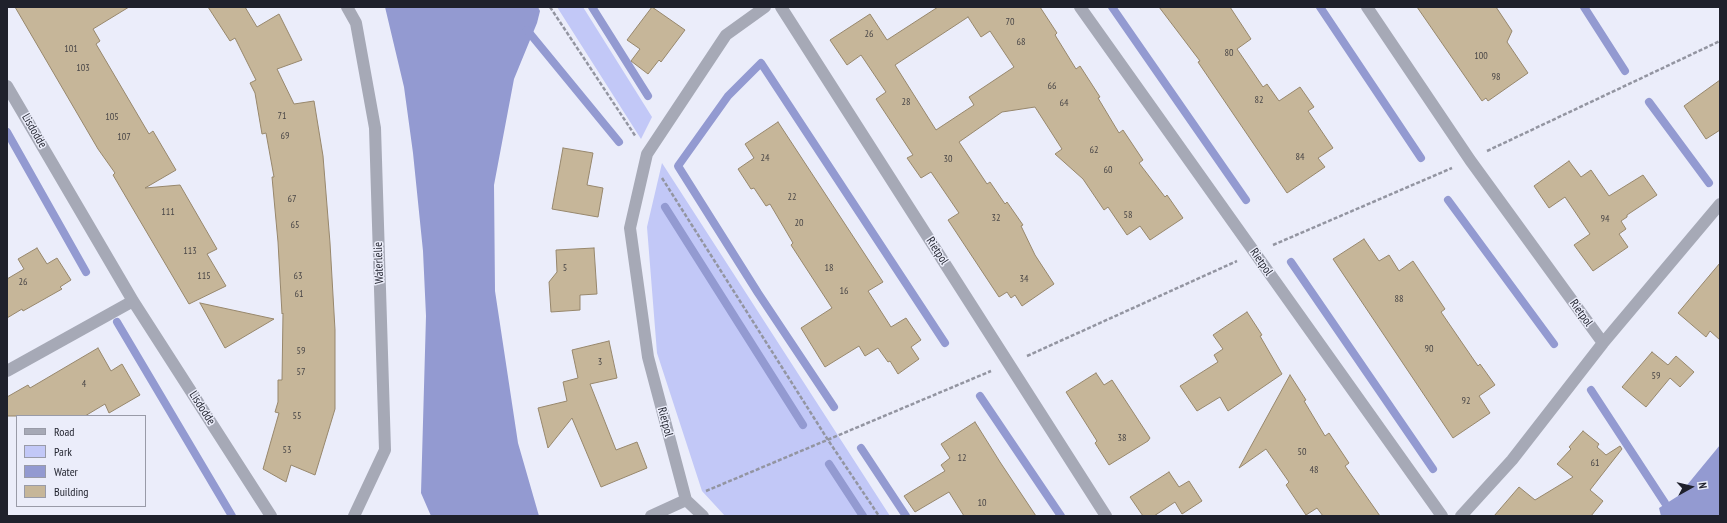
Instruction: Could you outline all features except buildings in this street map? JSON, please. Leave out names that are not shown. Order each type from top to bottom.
[{"type":"street","name":"Waterlelie","points":[[346,7],[356,23],[375,128],[385,450],[354,516]]},
{"type":"street","name":"Rietpol","points":[[686,500],[648,357],[630,228],[647,154],[726,35],[765,7]]},
{"type":"street","name":"Rietpol","points":[[781,7],[1106,516]]},
{"type":"street","name":"Rietpol","points":[[1080,7],[1442,516]]},
{"type":"street","name":"Rietpol","points":[[1367,7],[1470,160],[1603,343]]},
{"type":"street","name":"Lisdodde","points":[[7,86],[133,301],[271,516]]},
{"type":"street","points":[[1461,516],[1512,460],[1603,343],[1720,204]]},
{"type":"street","points":[[7,372],[133,301]]},
{"type":"street","points":[[651,516],[686,500],[703,516]]},
{"type":"path","points":[[550,7],[647,154],[828,440],[879,516]]},
{"type":"path","points":[[686,500],[1009,364],[1254,253],[1470,160],[1720,41]]},
{"type":"green space","points":[[557,7],[583,7],[652,117],[641,139]]},
{"type":"green space","points":[[662,163],[890,516],[725,516],[702,491],[657,353],[647,227]]},
{"type":"water","points":[[385,7],[538,7],[540,11],[537,23],[514,79],[494,185],[495,291],[518,443],[539,516],[431,516],[421,493],[426,316],[423,251],[413,153],[404,87]]},
{"type":"water","points":[[1720,445],[1720,516],[1661,516],[1659,508],[1678,496]]},
{"type":"waterway","points":[[592,7],[648,96]]},
{"type":"waterway","points":[[1112,7],[1246,200]]},
{"type":"waterway","points":[[1320,7],[1421,158]]},
{"type":"waterway","points":[[1584,7],[1625,71]]},
{"type":"waterway","points":[[527,30],[619,142]]},
{"type":"waterway","points":[[834,407],[758,293],[678,166],[728,96],[761,63],[945,343]]},
{"type":"waterway","points":[[1649,102],[1709,183]]},
{"type":"waterway","points":[[7,132],[86,272]]},
{"type":"waterway","points":[[1448,200],[1554,344]]},
{"type":"waterway","points":[[665,207],[803,425]]},
{"type":"waterway","points":[[1291,262],[1433,469]]},
{"type":"waterway","points":[[117,322],[232,516]]},
{"type":"waterway","points":[[1591,390],[1665,503]]},
{"type":"waterway","points":[[980,396],[1061,516]]},
{"type":"waterway","points":[[861,448],[906,516]]},
{"type":"waterway","points":[[829,464],[863,516]]}]
